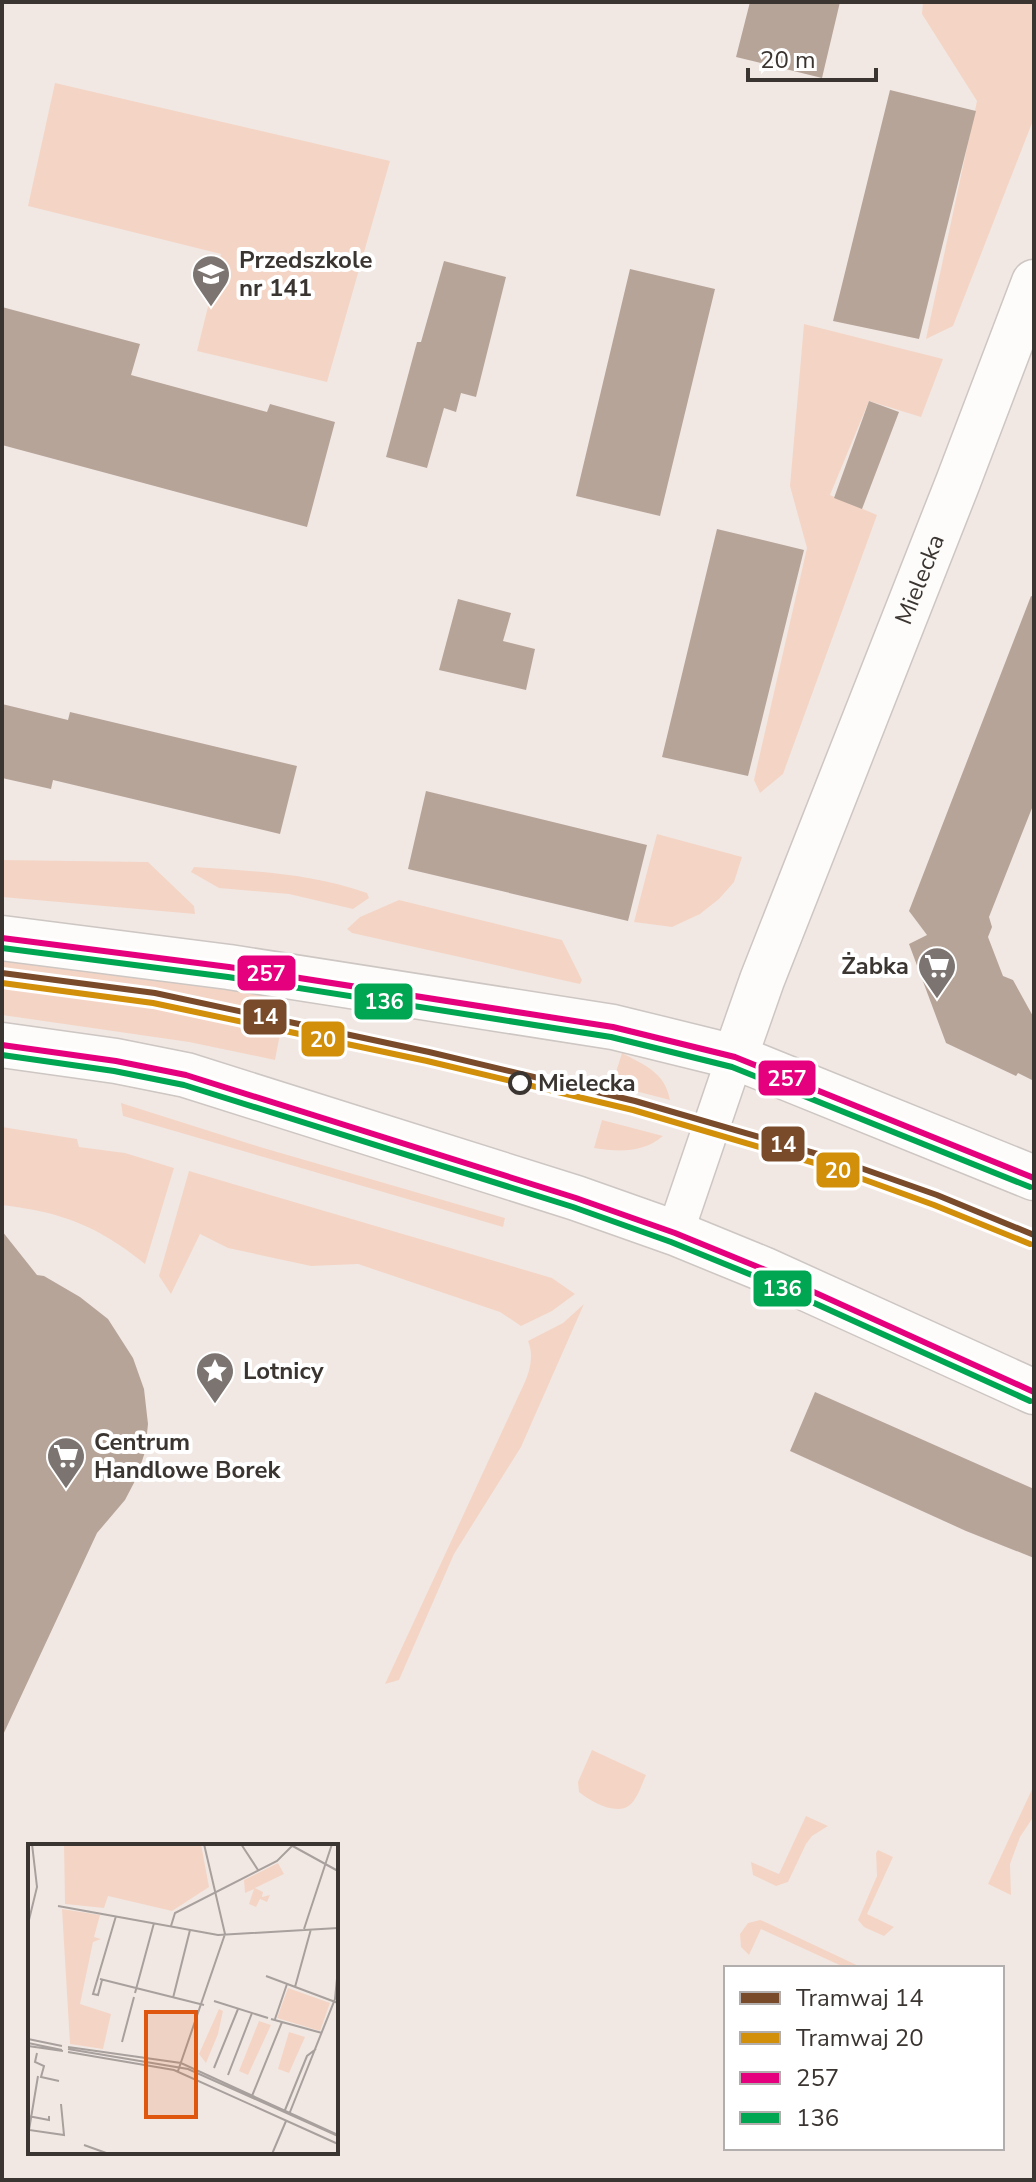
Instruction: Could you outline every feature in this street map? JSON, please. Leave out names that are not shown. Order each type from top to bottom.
[{"type":"main road","name":"Mielecka","points":[[735,1057],[762,980],[1034,282]]},
{"type":"main road","points":[[2,938],[258,972],[601,1025],[735,1057],[1034,1178]]},
{"type":"main road","points":[[2,1045],[186,1075],[576,1198],[675,1233],[780,1276],[1034,1392]]},
{"type":"street","points":[[675,1233],[735,1057]]},
{"type":"shaded area","points":[[923,2],[1034,2],[1034,118],[953,326],[926,339],[977,101],[922,14]]},
{"type":"shaded area","points":[[55,83],[390,161],[327,382],[197,351],[221,254],[28,206]]},
{"type":"shaded area","points":[[804,324],[943,359],[921,417],[869,401],[830,495],[877,515],[783,774],[760,793],[754,780],[807,548],[790,486]]},
{"type":"shaded area","points":[[657,834],[742,857],[734,882],[719,899],[700,914],[672,927],[634,922]]},
{"type":"shaded area","points":[[2,860],[148,862],[194,906],[195,914],[2,897]]},
{"type":"shaded area","points":[[194,867],[303,877],[346,886],[367,893],[369,898],[353,909],[289,894],[219,888],[191,872]]},
{"type":"shaded area","points":[[399,900],[562,940],[582,980],[580,984],[352,933],[347,929],[360,917]]},
{"type":"shaded area","points":[[2,959],[288,993],[275,1060],[189,1042],[2,1015]]},
{"type":"shaded area","points":[[622,1053],[658,1076],[670,1100],[612,1085]]},
{"type":"shaded area","points":[[121,1103],[505,1218],[503,1227],[123,1116]]},
{"type":"shaded area","points":[[602,1120],[663,1136],[647,1146],[630,1150],[594,1148]]},
{"type":"shaded area","points":[[2,1127],[77,1139],[79,1147],[125,1153],[174,1168],[145,1264],[95,1230],[44,1212],[2,1205]]},
{"type":"shaded area","points":[[189,1171],[552,1278],[575,1294],[552,1311],[521,1326],[500,1312],[358,1264],[311,1266],[228,1248],[200,1234],[171,1294],[159,1276]]},
{"type":"shaded area","points":[[584,1304],[521,1447],[454,1554],[399,1680],[385,1684],[526,1379],[531,1357],[528,1341],[563,1323]]},
{"type":"shaded area","points":[[592,1750],[646,1775],[636,1798],[626,1808],[605,1807],[579,1792],[578,1782]]},
{"type":"shaded area","points":[[1034,1785],[1034,1816],[1020,1837],[1010,1864],[1011,1895],[988,1884]]},
{"type":"shaded area","points":[[806,1816],[828,1826],[806,1844],[788,1882],[776,1886],[753,1875],[751,1862],[779,1874]]},
{"type":"shaded area","points":[[878,1850],[893,1857],[867,1914],[894,1927],[884,1936],[864,1927],[858,1920],[877,1876]]},
{"type":"shaded area","points":[[760,1920],[859,1966],[842,1966],[761,1929],[749,1955],[741,1947],[740,1934],[748,1923]]},
{"type":"building","points":[[750,2],[840,2],[822,78],[736,57]]},
{"type":"building","points":[[890,90],[976,111],[919,339],[833,321]]},
{"type":"building","points":[[444,261],[506,277],[476,397],[461,393],[456,412],[444,408],[427,468],[386,457],[417,342],[421,342]]},
{"type":"building","points":[[630,269],[715,289],[660,516],[576,496]]},
{"type":"building","points":[[2,307],[140,344],[131,375],[267,412],[270,404],[335,422],[307,527],[2,445]]},
{"type":"building","points":[[869,401],[899,412],[862,509],[834,498]]},
{"type":"building","points":[[717,529],[804,550],[748,776],[662,757]]},
{"type":"building","points":[[1031,596],[1034,597],[1034,803],[989,917],[992,927],[988,937],[1003,976],[1013,980],[1034,1018],[1034,1081],[1018,1073],[1016,1076],[946,1043],[909,944],[927,935],[909,911]]},
{"type":"building","points":[[458,599],[511,613],[503,641],[535,649],[526,690],[439,670]]},
{"type":"building","points":[[2,704],[68,720],[70,712],[297,766],[280,834],[53,780],[51,789],[2,778]]},
{"type":"building","points":[[426,791],[647,845],[628,921],[408,869]]},
{"type":"building","name":"Centrum Handlowe Borek","points":[[2,1231],[37,1275],[80,1297],[108,1319],[133,1358],[144,1389],[148,1424],[145,1452],[136,1479],[125,1500],[97,1533],[2,1737]]},
{"type":"building","points":[[815,1392],[1034,1489],[1034,1558],[966,1531],[790,1451]]},
{"type":"tram line","name":"14","points":[[2,973],[155,993],[429,1052],[635,1101],[838,1160],[937,1195],[1034,1235]]},
{"type":"tram line","name":"20","points":[[2,983],[153,1003],[427,1061],[633,1110],[835,1169],[1030,1244]]},
{"type":"transit line","name":"257","points":[[2,938],[229,967],[613,1027],[735,1057],[1034,1178]]},
{"type":"transit line","name":"136","points":[[2,948],[228,977],[611,1037],[732,1067],[1030,1187]]},
{"type":"transit line","name":"257","points":[[2,1045],[116,1061],[186,1075],[576,1198],[675,1233],[763,1269],[1034,1392]]},
{"type":"transit line","name":"136","points":[[2,1055],[114,1071],[184,1085],[573,1207],[759,1278],[1030,1401]]},
{"type":"place","name":"Przedszkole nr 141","points":[[211,308]]},
{"type":"place","name":"Żabka","points":[[937,1000]]},
{"type":"place","name":"Mielecka","points":[[520,1083]]},
{"type":"place","name":"Lotnicy","points":[[215,1405]]},
{"type":"place","name":"Centrum Handlowe Borek","points":[[66,1490]]}]
